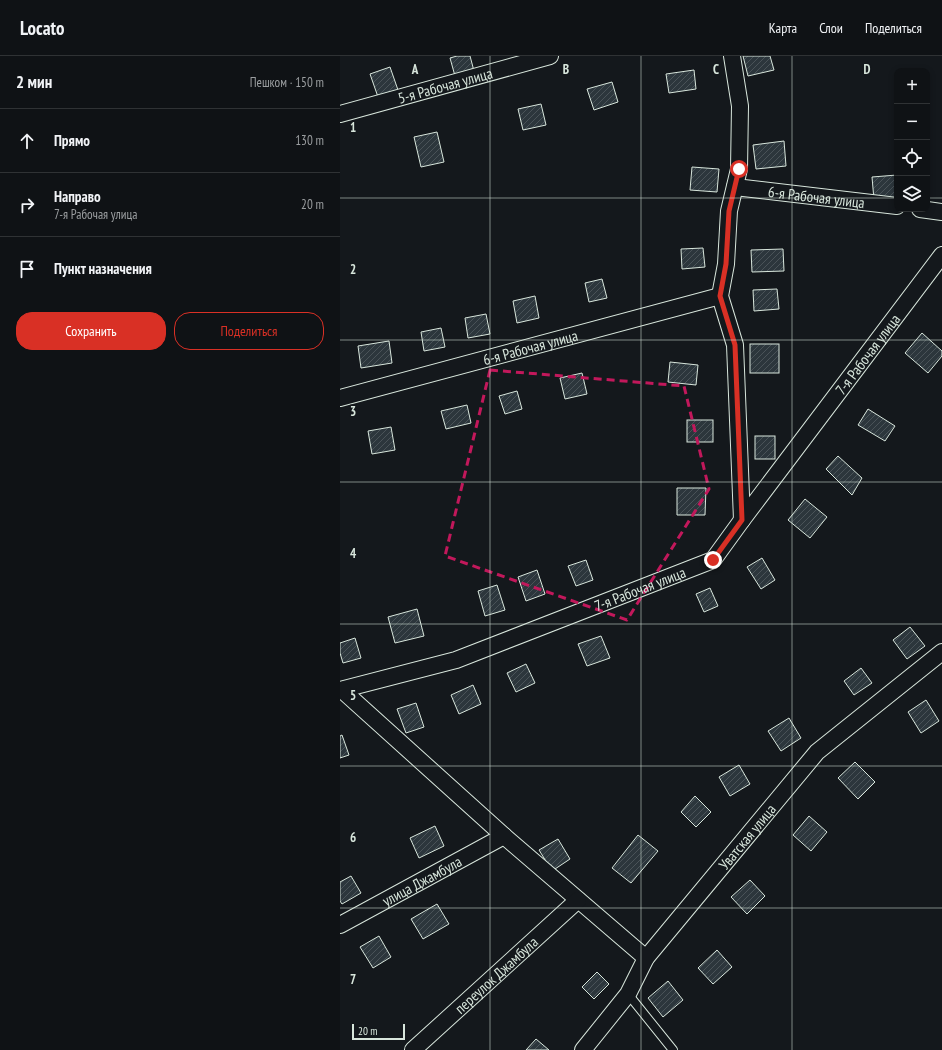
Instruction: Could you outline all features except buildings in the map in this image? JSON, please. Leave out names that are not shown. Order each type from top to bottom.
[{"type":"street","name":"5-я Рабочая улица","points":[[340,114],[550,56]]},
{"type":"street","points":[[732,56],[740,106],[739,169],[729,211],[726,264],[720,296],[735,345],[742,520]]},
{"type":"street","name":"6-я Рабочая улица","points":[[735,187],[894,206]]},
{"type":"street","points":[[930,210],[942,212]]},
{"type":"street","name":"7-я Рабочая улица","points":[[341,690],[456,660],[713,560],[942,255]]},
{"type":"street","name":"6-я Рабочая улица","points":[[340,398],[720,296]]},
{"type":"street","name":"Уватская улица","points":[[583,1050],[628,994],[646,958],[817,752],[942,652]]},
{"type":"street","points":[[341,690],[504,836],[646,958]]},
{"type":"street","name":"улица Джамбула","points":[[340,925],[504,836]]},
{"type":"street","name":"переулок Джамбула","points":[[414,1050],[578,900]]},
{"type":"lane","points":[[628,994],[673,1050]]},
{"type":"highlighted area","points":[[490,370],[684,386],[709,489],[627,620],[445,556]]},
{"type":"route","points":[[713,560],[742,520],[735,345],[720,296],[726,264],[729,211],[739,169]]}]
